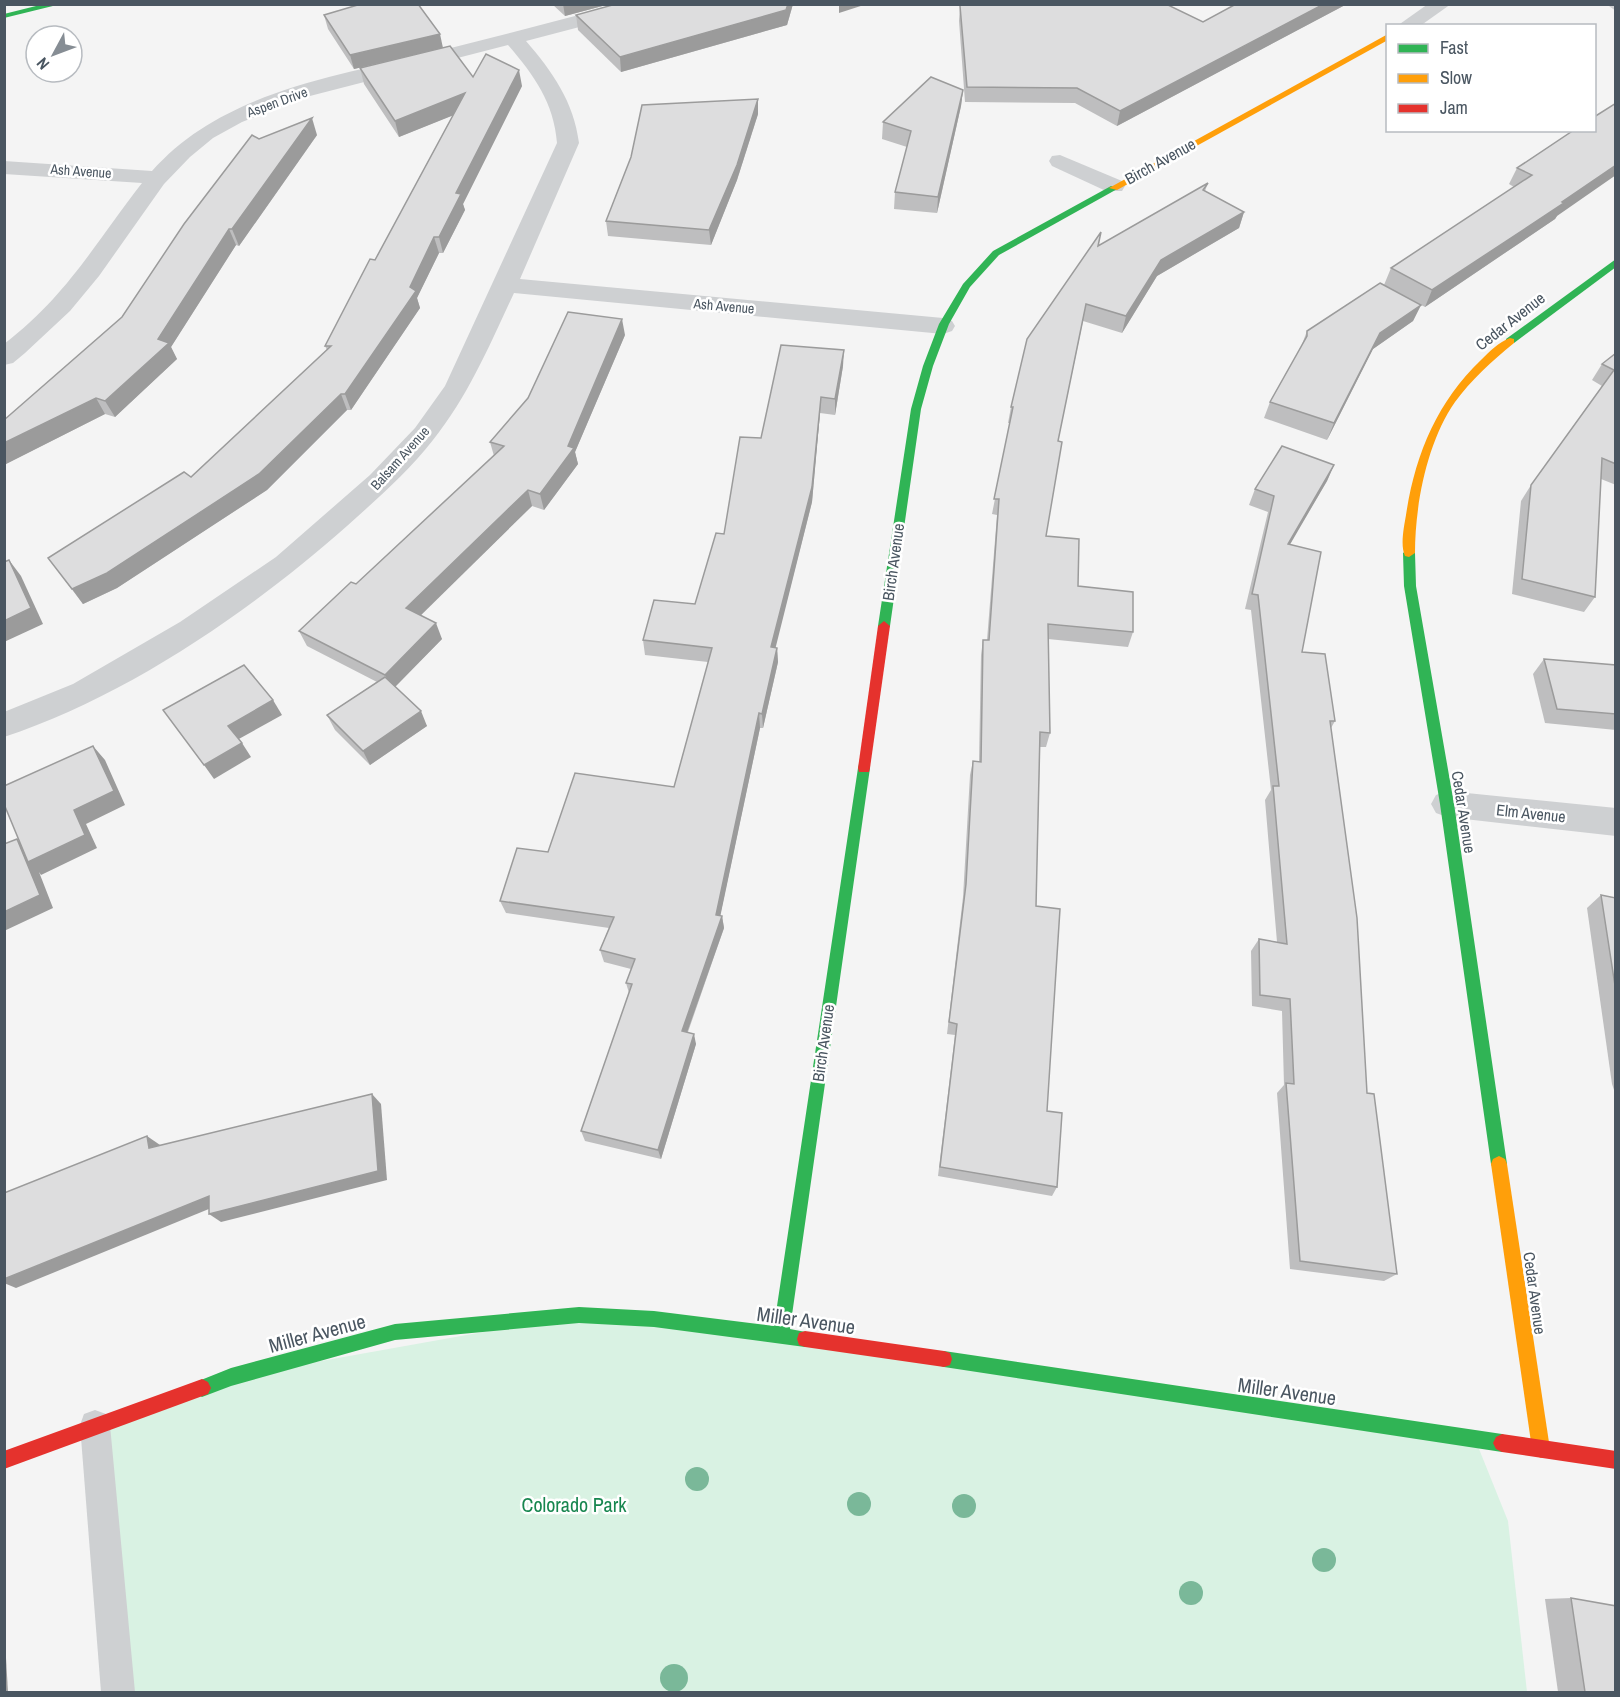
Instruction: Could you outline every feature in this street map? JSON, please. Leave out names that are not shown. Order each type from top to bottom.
[{"type":"street","points":[[4,16],[57,4]]},
{"type":"street","name":"Aspen Drive","points":[[4,357],[51,318],[90,272],[158,178],[182,151],[238,117],[274,101],[326,85],[645,4]]},
{"type":"street","points":[[1409,24],[1442,4]]},
{"type":"street","name":"Birch Avenue","points":[[781,1335],[916,409],[925,369],[943,326],[973,274],[996,253],[1386,37]]},
{"type":"street","name":"Balsam Avenue","points":[[4,725],[84,692],[190,630],[286,564],[380,482],[424,434],[457,388],[506,285],[568,143],[563,107],[535,64],[513,38]]},
{"type":"street","points":[[1060,161],[1114,186]]},
{"type":"street","name":"Ash Avenue","points":[[4,167],[87,171],[158,178]]},
{"type":"street","name":"Cedar Avenue","points":[[1541,1449],[1447,804],[1410,586],[1409,537],[1415,497],[1438,422],[1487,358],[1616,262]]},
{"type":"street","name":"Ash Avenue","points":[[506,285],[943,326]]},
{"type":"street","name":"Elm Avenue","points":[[1447,804],[1616,822]]},
{"type":"street","name":"Miller Avenue","points":[[4,1460],[231,1377],[395,1332],[579,1315],[654,1319],[781,1335],[1616,1460]]},
{"type":"lane","points":[[96,1425],[118,1692]]},
{"type":"green space","name":"Colorado Park","points":[[579,1315],[1475,1439],[1508,1521],[1527,1692],[118,1692],[95,1425],[231,1377]]},
{"type":"building","points":[[361,4],[418,4],[440,34],[350,55],[324,15]]},
{"type":"building","points":[[616,4],[788,4],[786,10],[620,57],[576,15]]},
{"type":"building","points":[[963,4],[1166,4],[1203,22],[1236,4],[1324,4],[1120,111],[1077,88],[967,87],[960,6]]},
{"type":"building","points":[[450,46],[473,77],[486,54],[519,70],[456,193],[461,194],[439,237],[434,237],[410,287],[416,291],[345,394],[341,394],[259,474],[107,573],[72,589],[48,558],[184,472],[191,477],[331,346],[325,346],[370,259],[375,260],[465,93],[395,121],[360,68]]},
{"type":"building","points":[[931,77],[963,90],[938,197],[895,192],[911,131],[883,122]]},
{"type":"building","points":[[758,99],[737,165],[709,230],[606,221],[631,157],[642,105]]},
{"type":"building","points":[[1616,103],[1616,165],[1562,202],[1564,203],[1432,290],[1391,268],[1532,175],[1517,168],[1571,132],[1596,132],[1596,116]]},
{"type":"building","points":[[312,118],[232,229],[229,229],[158,339],[169,343],[105,401],[96,398],[4,443],[4,420],[122,317],[184,224],[252,135],[259,139]]},
{"type":"building","points":[[1208,183],[1203,190],[1244,212],[1161,260],[1126,316],[1086,304],[1058,441],[1062,442],[1046,536],[1079,539],[1078,586],[1133,592],[1133,632],[1048,624],[1050,733],[1040,732],[1036,906],[1060,909],[1047,1111],[1062,1113],[1057,1187],[940,1167],[957,1024],[949,1022],[966,884],[973,761],[981,762],[983,640],[989,640],[999,499],[994,499],[1013,407],[1011,407],[1027,339],[1101,232],[1098,246]]},
{"type":"building","points":[[1380,283],[1421,305],[1380,333],[1334,423],[1270,402],[1307,336],[1307,331]]},
{"type":"building","points":[[568,312],[622,319],[568,446],[574,448],[540,494],[528,490],[406,608],[436,623],[385,675],[299,631],[351,582],[356,584],[504,446],[490,442],[528,398]]},
{"type":"building","points":[[781,345],[844,350],[835,399],[821,397],[812,487],[771,647],[777,648],[762,714],[759,713],[716,915],[722,916],[682,1031],[694,1034],[658,1150],[581,1131],[632,984],[626,983],[635,959],[600,950],[614,917],[500,901],[517,848],[548,852],[575,773],[674,787],[712,648],[643,640],[654,600],[695,604],[716,533],[724,534],[740,437],[761,438]]},
{"type":"building","points":[[1616,353],[1616,464],[1602,458],[1595,597],[1522,579],[1531,485],[1614,370],[1602,364]]},
{"type":"building","points":[[1282,446],[1334,465],[1288,544],[1321,552],[1302,652],[1325,654],[1335,721],[1330,721],[1357,918],[1367,1093],[1374,1094],[1397,1274],[1300,1261],[1286,1083],[1294,1084],[1290,999],[1260,995],[1259,939],[1287,944],[1273,786],[1279,786],[1258,595],[1252,594],[1274,496],[1255,489]]},
{"type":"building","points":[[9,560],[31,608],[4,621],[4,562]]},
{"type":"building","points":[[1544,659],[1616,665],[1616,714],[1557,709]]},
{"type":"building","points":[[244,665],[273,700],[228,726],[242,743],[204,765],[163,710]]},
{"type":"building","points":[[385,677],[421,711],[363,751],[327,715]]},
{"type":"building","points":[[93,746],[114,791],[74,810],[85,835],[28,862],[4,804],[4,786]]},
{"type":"building","points":[[17,839],[40,895],[4,912],[4,844]]},
{"type":"building","points":[[1601,895],[1616,898],[1616,992]]},
{"type":"building","points":[[372,1094],[378,1171],[209,1214],[209,1196],[4,1279],[4,1193],[147,1136],[149,1148]]},
{"type":"building","points":[[1571,1598],[1616,1606],[1616,1692],[1585,1692]]},
{"type":"traffic: fast","points":[[4,16],[57,4]]},
{"type":"traffic: fast","points":[[884,626],[916,409],[928,366],[944,324],[966,286],[996,253],[1114,188]]},
{"type":"traffic: fast","points":[[1510,341],[1616,262]]},
{"type":"traffic: fast","points":[[1409,553],[1410,586],[1447,804],[1499,1164]]},
{"type":"traffic: fast","points":[[781,1335],[864,768]]},
{"type":"traffic: fast","points":[[202,1388],[231,1377],[395,1332],[579,1315],[654,1319],[805,1339]]},
{"type":"traffic: fast","points":[[944,1359],[1502,1443]]},
{"type":"traffic: slow","points":[[1114,188],[1386,37]]},
{"type":"traffic: slow","points":[[1409,553],[1413,503],[1426,454],[1438,423],[1459,389],[1510,341]]},
{"type":"traffic: slow","points":[[1499,1164],[1541,1449]]},
{"type":"traffic: jam","points":[[864,768],[884,626]]},
{"type":"traffic: jam","points":[[805,1339],[944,1359]]},
{"type":"traffic: jam","points":[[4,1460],[202,1388]]},
{"type":"traffic: jam","points":[[1502,1443],[1616,1460]]}]
